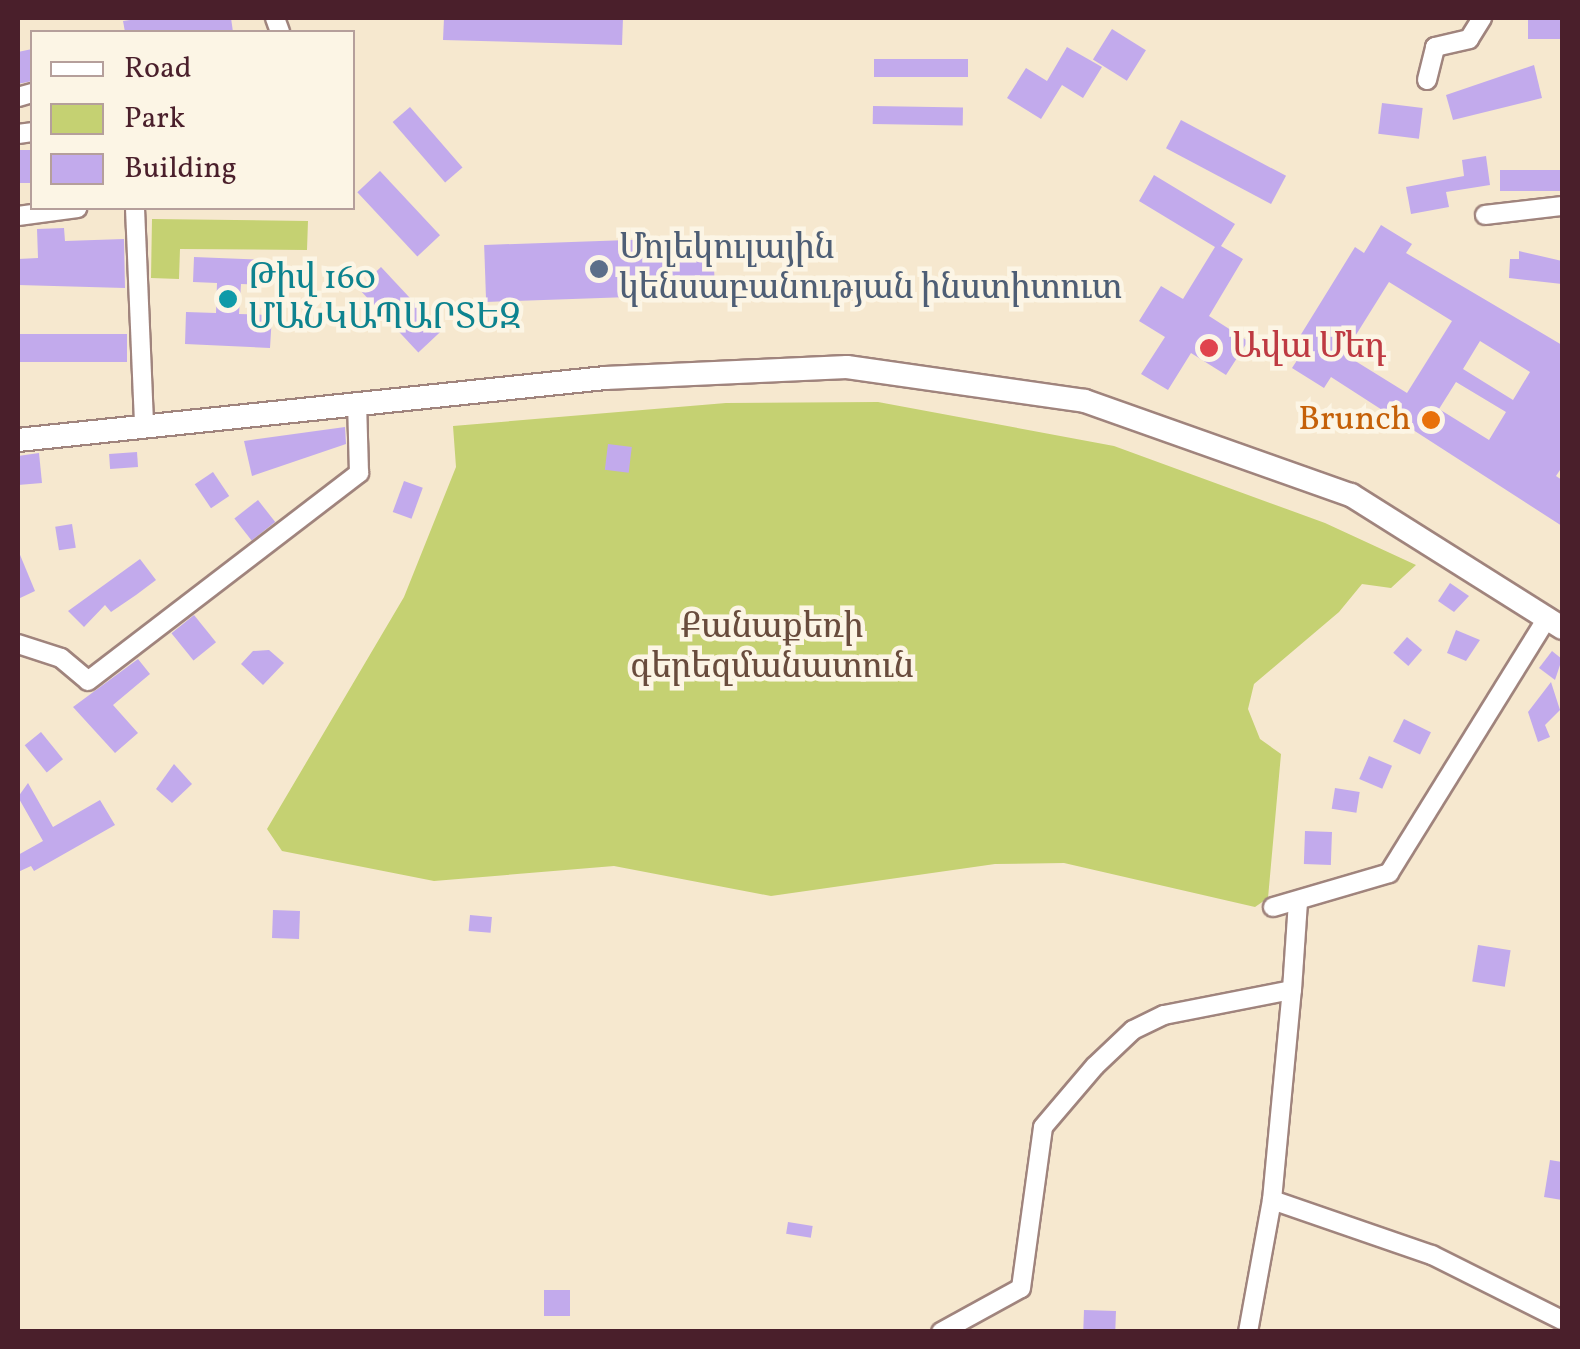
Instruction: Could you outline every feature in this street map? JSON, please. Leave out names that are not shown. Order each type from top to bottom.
[{"type":"street","points":[[1427,80],[1435,47],[1469,39],[1482,18]]},
{"type":"street","points":[[1485,215],[1562,206]]},
{"type":"street","points":[[18,216],[62,210]]},
{"type":"street","points":[[136,210],[143,424]]},
{"type":"street","points":[[18,440],[625,369],[846,362],[1018,384],[1100,400],[1352,488],[1452,545],[1558,622]]},
{"type":"street","points":[[18,433],[605,378],[847,367],[1084,402],[1351,495],[1558,622]]},
{"type":"street","points":[[18,644],[61,658],[88,681],[359,473],[357,402]]},
{"type":"street","points":[[1273,907],[1320,890],[1374,881],[1400,861],[1450,768],[1558,622]]},
{"type":"street","points":[[1248,1332],[1272,1200],[1298,901]]},
{"type":"street","points":[[940,1332],[1022,1288],[1043,1127],[1095,1066],[1133,1030],[1164,1015],[1292,990]]},
{"type":"street","points":[[1272,1200],[1432,1255],[1562,1320]]},
{"type":"green space","points":[[152,219],[308,221],[307,250],[180,249],[179,279],[151,278]]},
{"type":"green space","name":"Քանաքեռի գերեզմանատուն","points":[[878,402],[1114,446],[1325,523],[1416,565],[1391,588],[1362,584],[1339,612],[1254,684],[1248,709],[1260,739],[1281,754],[1268,898],[1255,907],[1064,863],[995,864],[771,896],[614,866],[434,881],[282,851],[267,829],[404,597],[456,467],[453,426],[726,403]]},
{"type":"building","points":[[231,18],[233,30],[125,30],[123,21]]},
{"type":"building","points":[[444,18],[623,18],[622,45],[443,40]]},
{"type":"building","points":[[1528,18],[1560,18],[1560,39],[1528,39]]},
{"type":"building","points":[[1112,29],[1146,50],[1127,81],[1093,60]]},
{"type":"building","points":[[1067,47],[1102,67],[1083,98],[1062,85],[1041,119],[1007,98],[1026,68],[1047,81]]},
{"type":"building","points":[[30,49],[30,81],[18,84],[18,52]]},
{"type":"building","points":[[874,59],[968,59],[968,77],[874,77]]},
{"type":"building","points":[[1534,65],[1542,98],[1453,120],[1446,95]]},
{"type":"building","points":[[1382,103],[1423,108],[1419,139],[1378,134]]},
{"type":"building","points":[[873,106],[963,108],[963,126],[873,124]]},
{"type":"building","points":[[410,107],[462,167],[445,182],[393,122]]},
{"type":"building","points":[[1181,120],[1286,176],[1271,204],[1166,148]]},
{"type":"building","points":[[18,150],[30,150],[30,183],[18,183]]},
{"type":"building","points":[[1486,156],[1490,185],[1446,192],[1449,207],[1411,214],[1406,187],[1464,176],[1462,160]]},
{"type":"building","points":[[1500,170],[1562,170],[1562,191],[1500,191]]},
{"type":"building","points":[[380,171],[440,235],[417,257],[357,192]]},
{"type":"building","points":[[1154,175],[1235,224],[1221,246],[1243,259],[1209,316],[1248,341],[1226,375],[1191,353],[1168,390],[1141,374],[1165,337],[1139,321],[1161,286],[1183,299],[1215,247],[1139,201]]},
{"type":"building","points":[[1381,225],[1412,244],[1406,253],[1562,345],[1562,467],[1556,476],[1562,480],[1562,526],[1331,377],[1324,388],[1292,368],[1309,342],[1300,336],[1355,247],[1364,253]],"holes":[[[1389,282],[1452,321],[1407,393],[1344,354]],[[1480,341],[1530,372],[1513,400],[1463,369]],[[1456,382],[1506,412],[1489,440],[1439,409]]]},
{"type":"building","points":[[64,228],[65,241],[124,239],[125,288],[18,285],[18,259],[38,258],[37,229]]},
{"type":"building","name":"Մոլեկուլային կենսաբանության ինստիտուտ","points":[[713,237],[715,294],[486,302],[484,245]]},
{"type":"building","points":[[1519,251],[1562,261],[1562,284],[1509,278],[1510,259],[1519,259]]},
{"type":"building","name":"Թիվ 160 ՄԱՆԿԱՊԱՐՏԵԶ","points":[[194,257],[268,260],[267,285],[241,284],[239,314],[272,315],[270,348],[185,344],[186,312],[216,313],[217,283],[193,282]]},
{"type":"building","points":[[381,267],[441,331],[418,353],[358,288]]},
{"type":"building","points":[[18,334],[127,334],[127,362],[18,362]]},
{"type":"building","points":[[345,427],[346,444],[252,476],[244,441]]},
{"type":"building","points":[[608,444],[632,447],[629,473],[605,470]]},
{"type":"building","points":[[137,452],[138,467],[110,469],[109,454]]},
{"type":"building","points":[[39,453],[42,483],[18,485],[18,456]]},
{"type":"building","points":[[213,472],[229,496],[211,508],[195,484]]},
{"type":"building","points":[[404,481],[423,488],[412,519],[393,512]]},
{"type":"building","points":[[258,500],[275,522],[252,541],[234,518]]},
{"type":"building","points":[[72,524],[76,548],[59,550],[55,527]]},
{"type":"building","points":[[18,550],[35,591],[18,599]]},
{"type":"building","points":[[140,559],[156,580],[136,595],[111,612],[105,605],[84,627],[68,611]]},
{"type":"building","points":[[1450,583],[1469,596],[1454,612],[1438,601]]},
{"type":"building","points":[[194,615],[216,642],[193,660],[171,633]]},
{"type":"building","points":[[1456,630],[1480,640],[1466,661],[1447,653]]},
{"type":"building","points":[[1407,637],[1422,650],[1408,666],[1393,653]]},
{"type":"building","points":[[269,650],[284,663],[263,685],[241,664],[253,651]]},
{"type":"building","points":[[1552,651],[1562,659],[1555,680],[1539,668]]},
{"type":"building","points":[[138,659],[150,674],[113,705],[138,733],[115,753],[73,707]]},
{"type":"building","points":[[1551,682],[1560,710],[1545,725],[1550,737],[1538,742],[1528,712]]},
{"type":"building","points":[[1404,719],[1431,732],[1420,755],[1393,741]]},
{"type":"building","points":[[41,732],[63,759],[47,772],[25,745]]},
{"type":"building","points":[[1369,756],[1392,766],[1382,789],[1359,779]]},
{"type":"building","points":[[174,764],[192,784],[172,803],[156,789]]},
{"type":"building","points":[[28,783],[53,827],[100,800],[115,825],[34,871],[31,866],[18,872],[18,855],[43,841],[18,797]]},
{"type":"building","points":[[1335,788],[1360,792],[1356,813],[1332,809]]},
{"type":"building","points":[[1305,831],[1332,832],[1331,865],[1304,864]]},
{"type":"building","points":[[273,910],[300,911],[299,939],[272,938]]},
{"type":"building","points":[[470,915],[492,917],[491,933],[469,931]]},
{"type":"building","points":[[1478,945],[1511,950],[1505,987],[1472,982]]},
{"type":"building","points":[[1550,1160],[1562,1162],[1562,1200],[1544,1197]]},
{"type":"building","points":[[788,1222],[813,1226],[811,1238],[786,1234]]},
{"type":"building","points":[[544,1290],[570,1290],[570,1316],[544,1316]]},
{"type":"building","points":[[1084,1310],[1116,1311],[1115,1332],[1083,1332]]},
{"type":"place","name":"Մոլեկուլային կենսաբանության ինստիտուտ","points":[[599,269]]},
{"type":"place","name":"Թիվ 160 ՄԱՆԿԱՊԱՐՏԵԶ","points":[[228,299]]},
{"type":"place","name":"Ավա Մեդ","points":[[1209,348]]},
{"type":"place","name":"Brunch","points":[[1431,420]]}]
